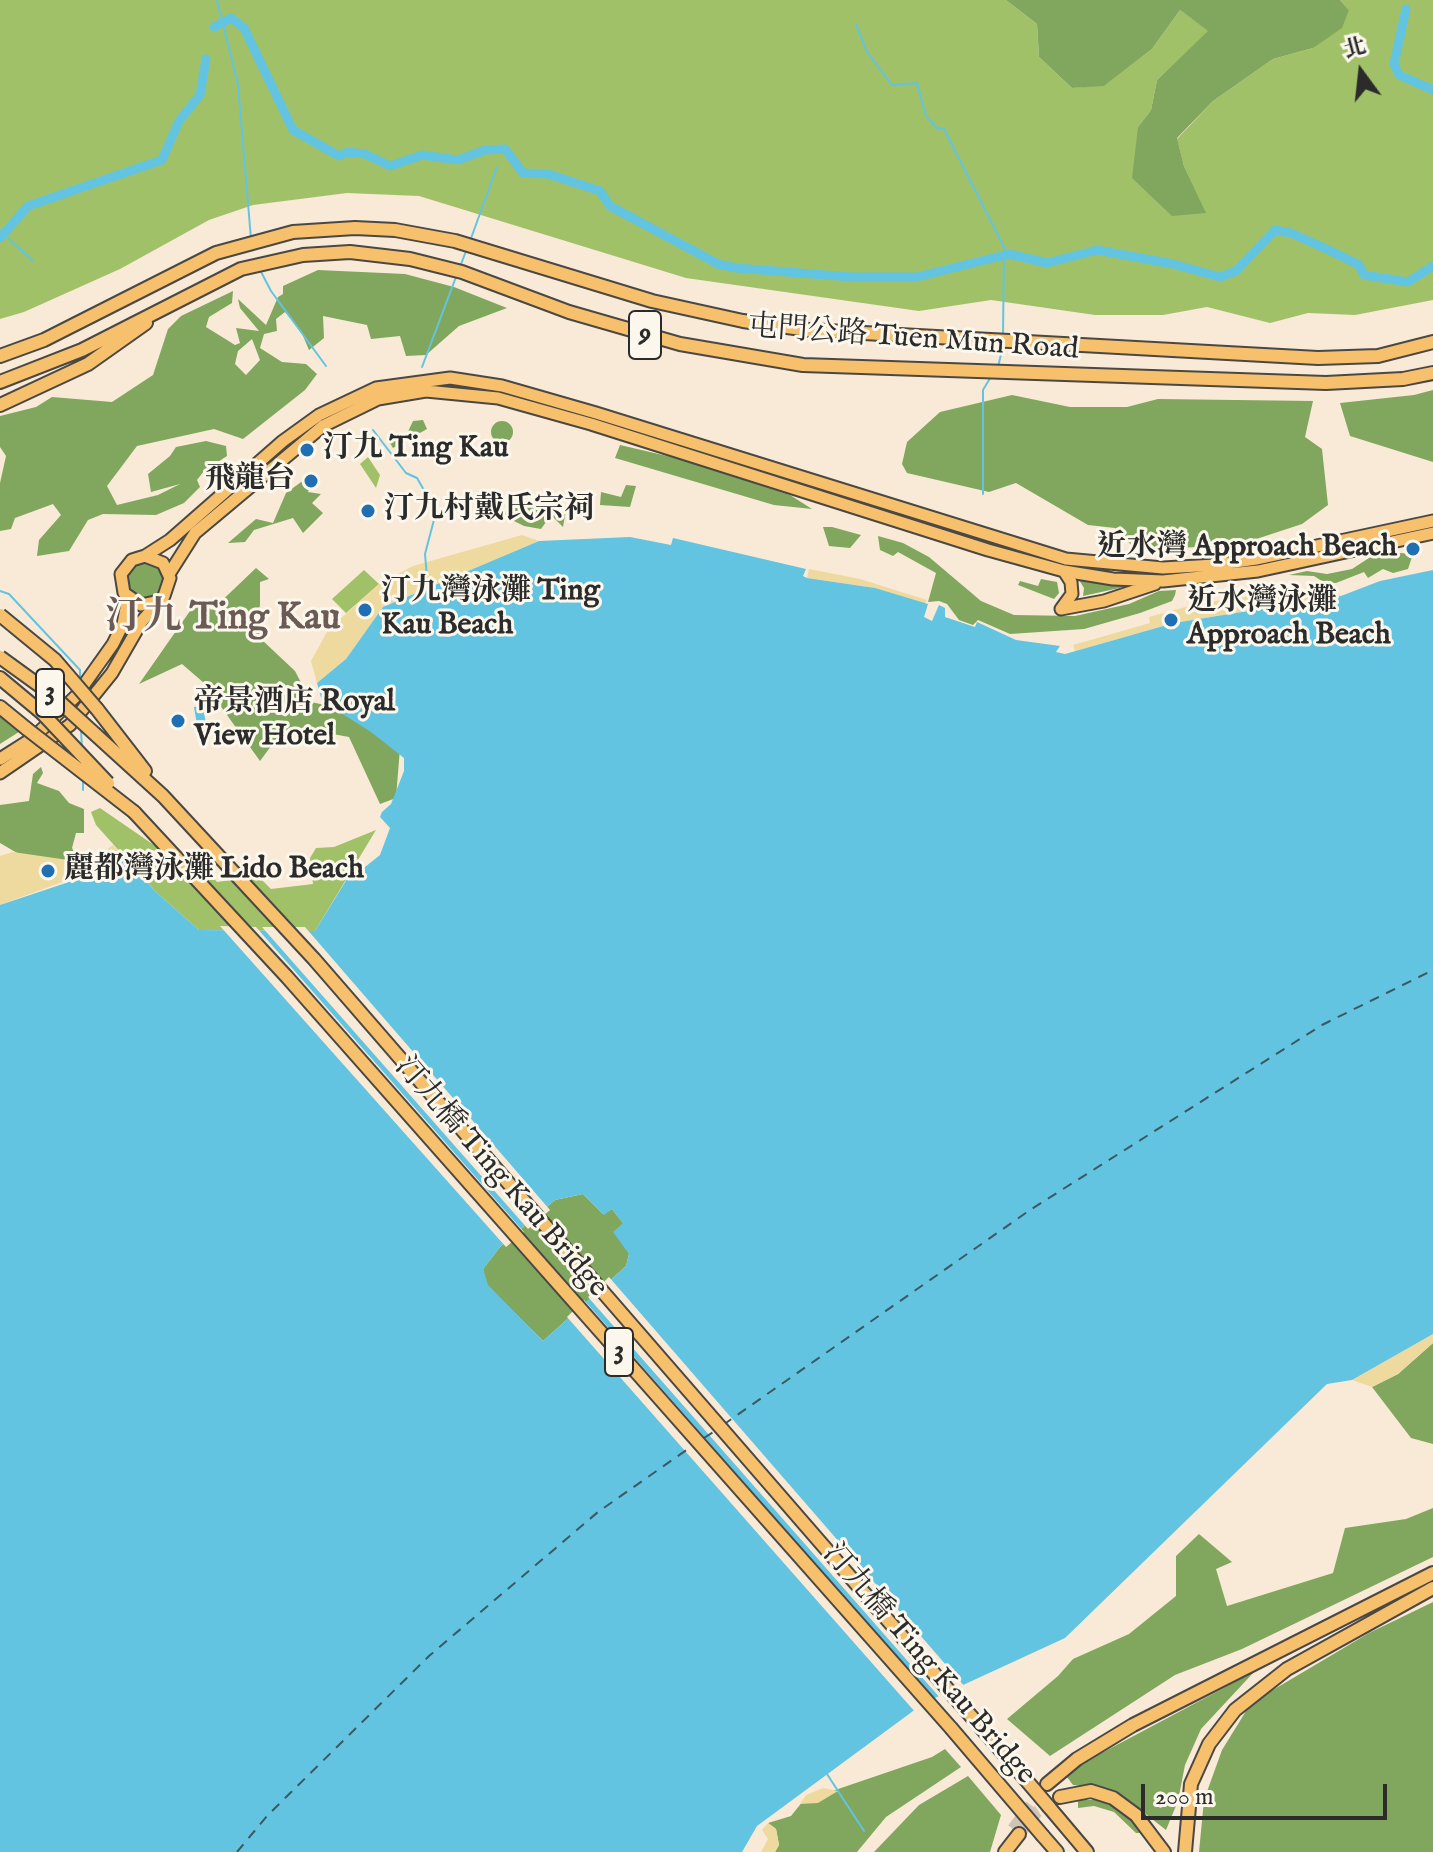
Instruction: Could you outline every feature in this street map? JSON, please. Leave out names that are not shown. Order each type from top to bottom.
[{"type":"highway","name":"屯門公路 Tuen Mun Road","points":[[0,356],[57,333],[216,253],[293,232],[374,228],[455,241],[626,295],[743,321],[876,336],[1347,359],[1391,354],[1433,342]]},
{"type":"highway","name":"屯門公路 Tuen Mun Road","points":[[126,332],[220,277],[259,263],[324,253],[379,254],[462,272],[615,327],[730,354],[803,365],[1126,378],[1354,382],[1403,379],[1433,373]]},
{"type":"highway","points":[[0,382],[126,332]]},
{"type":"highway","points":[[0,405],[54,383],[126,332]]},
{"type":"highway","points":[[0,615],[68,674],[163,796]]},
{"type":"highway","name":"3","points":[[0,657],[61,702],[163,796]]},
{"type":"highway","name":"3","points":[[0,678],[47,717],[134,812]]},
{"type":"highway","points":[[0,707],[134,812]]},
{"type":"highway","name":"汀九橋 Ting Kau Bridge","points":[[163,796],[365,1017],[945,1684],[1087,1852]]},
{"type":"highway","name":"汀九橋 Ting Kau Bridge","points":[[134,812],[296,986],[1057,1852]]},
{"type":"highway","points":[[1047,1784],[1077,1759],[1133,1725],[1433,1573]]},
{"type":"highway","points":[[1185,1852],[1191,1784],[1209,1744],[1226,1720],[1252,1694],[1287,1669],[1433,1588]]},
{"type":"highway","points":[[1060,1797],[1091,1791],[1113,1798],[1136,1815],[1164,1852]]},
{"type":"highway","points":[[1006,1850],[1016,1831]]},
{"type":"main road","points":[[159,601],[141,605],[128,598],[121,587],[121,574],[132,560],[145,556],[319,415],[381,387],[450,378],[502,386],[596,413],[1045,554],[1115,566],[1163,568],[1256,559],[1433,521]]},
{"type":"main road","points":[[0,773],[70,725],[112,673],[142,621],[168,590],[169,574],[181,550],[195,533],[323,426],[378,399],[426,391],[498,398],[1064,571],[1163,581],[1258,571],[1433,533]]},
{"type":"main road","points":[[145,556],[160,561],[169,574]]},
{"type":"main road","points":[[1064,571],[1072,594],[1061,609],[1104,601],[1163,581]]},
{"type":"main road","points":[[0,759],[33,738],[59,714],[99,664],[123,624],[128,598]]},
{"type":"green space","points":[[0,0],[1006,0],[1037,24],[1039,57],[1072,88],[1105,85],[1152,49],[1180,10],[1209,31],[1157,80],[1151,110],[1138,127],[1205,212],[1184,166],[1177,139],[1213,101],[1273,59],[1313,48],[1349,10],[1340,0],[1433,0],[1433,300],[1355,315],[1308,313],[1270,323],[1207,307],[1163,315],[1095,315],[991,300],[919,311],[686,278],[419,196],[347,193],[253,205],[209,220],[120,269],[24,312],[0,319]]},
{"type":"green space","points":[[1006,0],[1340,0],[1349,10],[1342,28],[1313,48],[1273,59],[1213,101],[1177,138],[1184,166],[1206,213],[1172,216],[1132,178],[1138,127],[1151,110],[1157,80],[1208,31],[1180,10],[1152,49],[1104,86],[1072,88],[1039,57],[1037,24]]},
{"type":"green space","points":[[318,270],[405,274],[454,287],[507,308],[459,326],[426,355],[406,356],[400,336],[371,339],[367,325],[323,316],[324,338],[309,350],[301,331],[285,312],[276,319],[277,331],[264,334],[260,348],[282,362],[306,364],[317,374],[305,390],[243,439],[214,429],[137,446],[107,486],[117,505],[158,495],[180,484],[151,492],[148,474],[176,447],[206,441],[226,446],[227,456],[204,471],[197,480],[200,487],[184,503],[156,515],[103,514],[88,520],[69,551],[37,556],[39,540],[61,515],[53,504],[15,518],[11,529],[0,531],[0,483],[6,456],[0,447],[0,416],[36,407],[52,397],[112,402],[153,375],[168,329],[181,316],[233,291],[232,303],[209,317],[206,327],[235,345],[240,343],[236,328],[259,331],[240,308],[238,299],[266,325],[278,297],[283,294],[283,286]],"holes":[[[252,339],[260,360],[246,375],[235,364],[238,351]]]},
{"type":"green space","points":[[1433,390],[1433,462],[1350,436],[1340,403]]},
{"type":"green space","points":[[1012,395],[1070,407],[1127,407],[1158,399],[1313,401],[1305,437],[1322,449],[1328,505],[1302,524],[1235,546],[1135,549],[1115,528],[1088,525],[1016,483],[989,492],[907,473],[902,464],[907,442],[940,412]]},
{"type":"green space","points":[[423,420],[427,429],[393,448],[388,440],[405,438],[413,421]]},
{"type":"green space","points":[[502,421],[513,432],[502,443],[491,432]]},
{"type":"green space","points":[[620,445],[680,459],[790,495],[812,509],[774,505],[615,458]]},
{"type":"green space","points":[[368,457],[380,475],[376,488],[360,464]]},
{"type":"green space","points":[[315,472],[308,492],[321,494],[312,503],[323,513],[303,533],[293,518],[254,530],[245,542],[228,543],[256,519],[273,523],[286,493]]},
{"type":"green space","points":[[626,485],[636,486],[630,507],[600,505],[601,492],[621,497]]},
{"type":"green space","points":[[531,505],[566,510],[563,527],[550,514],[544,514],[546,522],[541,529],[524,526],[496,512]]},
{"type":"green space","points":[[823,527],[861,535],[850,548],[829,546]]},
{"type":"green space","points":[[878,536],[903,543],[929,557],[981,601],[1014,615],[1075,616],[1129,604],[1159,591],[1176,590],[1172,601],[1084,629],[1010,634],[978,620],[973,625],[959,620],[947,604],[928,602],[936,573],[898,552],[893,556],[880,550]]},
{"type":"green space","points":[[1388,552],[1413,554],[1408,569],[1393,573],[1383,569],[1368,578],[1364,572],[1336,583],[1325,583],[1314,576],[1289,575],[1307,571],[1327,574],[1352,569],[1372,556]]},
{"type":"green space","points":[[145,562],[158,567],[163,580],[158,593],[145,598],[132,593],[127,580],[132,567]]},
{"type":"green space","points":[[256,568],[269,579],[260,582],[260,606],[256,617],[261,639],[295,671],[311,702],[353,711],[400,748],[396,798],[380,804],[349,737],[322,732],[280,734],[260,761],[204,683],[182,664],[139,684],[197,601],[212,610]]},
{"type":"green space","points":[[364,570],[379,584],[346,613],[332,599]]},
{"type":"green space","points":[[1041,579],[1057,582],[1059,593],[1054,599],[1018,585],[1020,581],[1038,586]]},
{"type":"green space","points":[[1079,580],[1122,584],[1124,587],[1083,596],[1084,588]]},
{"type":"green space","points":[[0,714],[22,730],[0,744]]},
{"type":"green space","points":[[41,767],[43,773],[37,783],[59,791],[69,803],[84,809],[84,833],[76,833],[72,848],[81,866],[41,867],[0,843],[0,805],[29,801],[33,774]]},
{"type":"green space","points":[[100,808],[199,876],[206,870],[217,882],[258,876],[271,889],[313,884],[310,858],[316,848],[334,847],[376,830],[315,931],[199,930],[156,892],[96,825],[91,812]]},
{"type":"green space","points":[[583,1194],[603,1214],[612,1209],[623,1223],[629,1254],[626,1266],[543,1341],[487,1285],[483,1269],[500,1247],[555,1200]]},
{"type":"green space","points":[[1433,1343],[1433,1444],[1411,1438],[1372,1387],[1398,1374]]},
{"type":"green space","points":[[1433,1508],[1433,1557],[1242,1649],[1175,1675],[1050,1756],[1007,1719],[1058,1676],[1073,1659],[1129,1634],[1176,1596],[1176,1556],[1199,1534],[1232,1562],[1216,1569],[1227,1606],[1333,1573],[1345,1528],[1406,1519]]},
{"type":"green space","points":[[1433,1602],[1433,1852],[1199,1852],[1204,1800],[1222,1750],[1251,1703],[1369,1633]]},
{"type":"green space","points":[[1254,1672],[1201,1729],[1185,1765],[1178,1801],[1166,1830],[1124,1797],[1100,1788],[1073,1785],[1064,1773]]},
{"type":"green space","points":[[945,1749],[961,1767],[886,1817],[857,1852],[775,1852],[779,1845],[776,1829],[768,1823],[791,1816],[803,1801],[932,1757]]},
{"type":"green space","points":[[968,1776],[1001,1815],[990,1852],[874,1852],[919,1805]]},
{"type":"green space","points":[[1078,1800],[1101,1800],[1121,1809],[1144,1833],[1136,1833],[1114,1812],[1094,1806],[1078,1808]]},
{"type":"sand","name":"汀九灣泳灘 Ting Kau Beach","points":[[522,535],[539,541],[383,607],[346,659],[317,683],[311,661],[328,630],[379,584],[413,566]]},
{"type":"sand","points":[[809,569],[860,579],[927,600],[924,605],[875,588],[807,578]]},
{"type":"sand","name":"近水灣泳灘 Approach Beach","points":[[1333,590],[1341,596],[1174,623],[1075,651],[1073,645],[1150,623],[1149,617],[1200,603],[1280,592]]},
{"type":"sand","name":"麗都灣泳灘 Lido Beach","points":[[113,845],[122,855],[108,865],[0,905],[0,856],[13,852],[75,861],[102,853]]},
{"type":"sand","points":[[1433,1334],[1433,1343],[1398,1374],[1372,1387],[1352,1380]]},
{"type":"sand","points":[[823,1788],[838,1791],[818,1803],[800,1804],[806,1795]]},
{"type":"sand","points":[[768,1823],[776,1829],[779,1845],[775,1852],[761,1852],[768,1839],[762,1830]]},
{"type":"water","points":[[630,537],[671,545],[673,538],[806,569],[803,576],[807,578],[875,588],[928,604],[924,617],[932,621],[939,605],[945,608],[945,617],[975,627],[977,622],[1016,640],[1060,646],[1056,652],[1065,654],[1174,623],[1341,596],[1380,581],[1433,570],[1433,1334],[1352,1380],[1327,1384],[1065,1638],[924,1703],[757,1826],[742,1852],[0,1852],[0,905],[84,877],[122,855],[156,892],[199,930],[315,931],[355,866],[365,867],[380,855],[390,828],[380,817],[391,804],[404,771],[404,758],[371,732],[322,701],[317,683],[346,659],[383,607],[539,541]],"holes":[[[583,1194],[604,1215],[612,1209],[623,1223],[613,1232],[629,1254],[626,1266],[543,1341],[488,1285],[483,1269],[500,1247],[555,1200]]]},
{"type":"water","points":[[203,706],[208,736],[199,737],[194,707]]},
{"type":"pier","points":[[220,926],[256,927],[524,1232],[506,1247]]},
{"type":"pier","points":[[262,927],[305,927],[550,1210],[528,1229]]},
{"type":"pier","points":[[609,1277],[966,1688],[941,1699],[588,1297]]},
{"type":"pier","points":[[584,1300],[936,1701],[916,1713],[567,1317]]},
{"type":"waterway","points":[[217,0],[238,84],[251,239]]},
{"type":"waterway","points":[[1406,9],[1394,64],[1399,75],[1433,90]]},
{"type":"waterway","points":[[214,27],[231,18],[244,28],[293,130],[339,156],[348,152],[365,154],[390,166],[422,155],[458,160],[485,150],[505,149],[523,173],[548,174],[600,191],[610,206],[718,264],[736,268],[851,277],[917,277],[1009,254],[1047,263],[1097,250],[1173,264],[1220,277],[1236,271],[1275,230],[1291,233],[1359,265],[1364,275],[1408,282],[1433,266]]},
{"type":"waterway","points":[[856,24],[867,52],[892,85],[917,83],[926,116],[937,128],[944,129],[1004,247],[1003,336]]},
{"type":"waterway","points":[[0,238],[28,206],[162,160],[179,121],[200,95],[206,59]]},
{"type":"waterway","points":[[470,241],[497,167]]},
{"type":"waterway","points":[[0,231],[33,261]]},
{"type":"waterway","points":[[460,267],[466,251]]},
{"type":"waterway","points":[[259,268],[271,291],[326,366]]},
{"type":"waterway","points":[[422,367],[456,277]]},
{"type":"waterway","points":[[998,367],[1003,346]]},
{"type":"waterway","points":[[983,494],[983,390],[992,375]]},
{"type":"waterway","points":[[373,430],[406,473],[417,478],[432,504],[435,516],[425,554],[428,589]]},
{"type":"waterway","points":[[0,591],[9,594],[80,670],[80,680]]},
{"type":"waterway","points":[[81,730],[82,748]]},
{"type":"waterway","points":[[83,778],[83,790]]},
{"type":"waterway","points":[[827,1774],[864,1831]]},
{"type":"ferry route","points":[[723,1425],[1030,1210],[1322,1025],[1433,970]]},
{"type":"ferry route","points":[[704,1438],[715,1431]]},
{"type":"ferry route","points":[[237,1852],[267,1816],[429,1656],[598,1512],[695,1444]]},
{"type":"tunnel","points":[[1013,1829],[1045,1787]]},
{"type":"tunnel","points":[[1019,1834],[1037,1812],[1060,1797]]},
{"type":"place","name":"汀九 Ting Kau","points":[[307,450]]},
{"type":"place","name":"飛龍台","points":[[311,481]]},
{"type":"place","name":"汀九村戴氏宗祠","points":[[368,511]]},
{"type":"place","name":"近水灣 Approach Beach","points":[[1413,549]]},
{"type":"place","name":"汀九灣泳灘 Ting Kau Beach","points":[[365,610]]},
{"type":"place","name":"近水灣泳灘 Approach Beach","points":[[1171,620]]},
{"type":"place","name":"帝景酒店 Royal View Hotel","points":[[178,721]]},
{"type":"place","name":"麗都灣泳灘 Lido Beach","points":[[48,871]]},
{"type":"district","name":"汀九 Ting Kau","points":[[223,620]]}]
